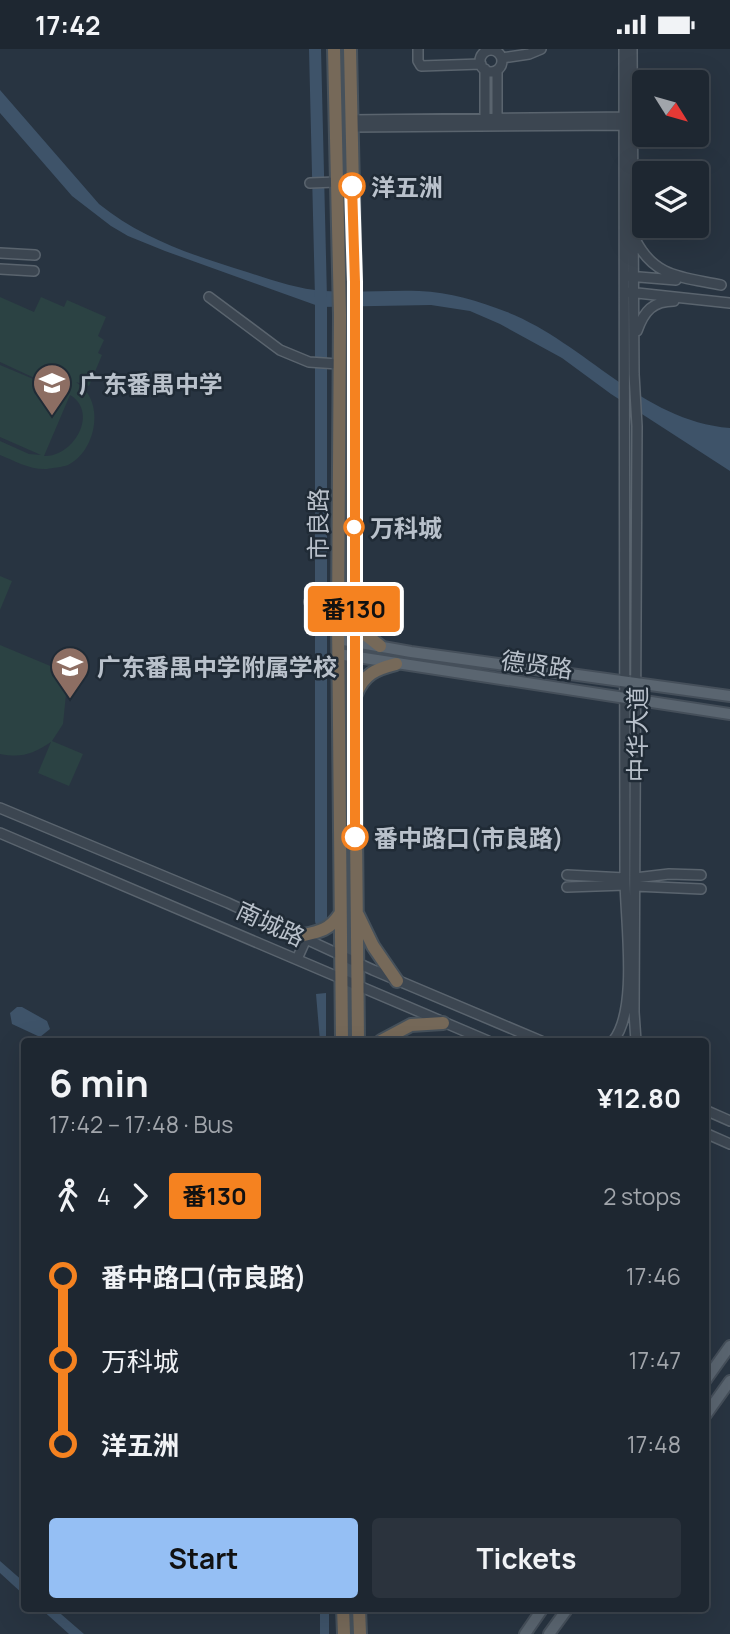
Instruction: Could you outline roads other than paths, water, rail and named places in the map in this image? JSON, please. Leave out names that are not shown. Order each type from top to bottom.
[{"type":"highway","name":"市良路","points":[[334,49],[333,182],[340,315],[335,363],[335,601],[338,639],[342,1038]]},
{"type":"highway","name":"市良路","points":[[350,49],[355,282],[354,656],[358,1038]]},
{"type":"highway","points":[[354,619],[361,631],[380,646]]},
{"type":"highway","points":[[355,698],[360,684],[372,672],[396,664]]},
{"type":"highway","points":[[356,910],[373,946],[397,981]]},
{"type":"highway","points":[[302,938],[332,926],[340,914]]},
{"type":"highway","points":[[387,1038],[411,1025],[443,1023]]},
{"type":"highway","points":[[343,1612],[344,1634]]},
{"type":"highway","points":[[359,1612],[360,1634]]},
{"type":"main road","name":"德贤路","points":[[338,639],[730,696]]},
{"type":"main road","name":"德贤路","points":[[338,654],[730,714]]},
{"type":"main road","points":[[709,1375],[730,1346]]},
{"type":"main road","points":[[709,1410],[730,1381]]},
{"type":"main road","points":[[525,1634],[540,1612]]},
{"type":"main road","points":[[550,1634],[563,1612]]},
{"type":"street","points":[[418,49],[421,66],[483,67],[491,72],[501,66],[502,58],[497,51],[489,50],[483,53],[483,67],[485,118]]},
{"type":"street","points":[[502,58],[529,54],[541,49]]},
{"type":"street","points":[[624,49],[632,207]]},
{"type":"street","points":[[632,49],[629,121],[630,292],[634,339]]},
{"type":"street","points":[[497,70],[497,118]]},
{"type":"street","points":[[351,124],[485,118],[629,121]]},
{"type":"street","points":[[351,124],[629,121]]},
{"type":"street","points":[[310,183],[333,182]]},
{"type":"street","points":[[630,276],[633,238]]},
{"type":"street","points":[[634,238],[645,257],[663,272],[725,286]]},
{"type":"street","points":[[0,253],[35,255]]},
{"type":"street","points":[[0,269],[34,271]]},
{"type":"street","points":[[630,276],[725,286]]},
{"type":"street","points":[[630,292],[730,303]]},
{"type":"street","name":"中华大道","points":[[630,292],[624,365],[630,682]]},
{"type":"street","points":[[209,297],[280,350],[309,362],[335,363]]},
{"type":"street","points":[[634,339],[644,315],[654,304],[662,301],[715,301]]},
{"type":"street","name":"中华大道","points":[[630,682],[637,426],[634,339]]},
{"type":"street","points":[[309,602],[335,601]]},
{"type":"street","points":[[630,682],[630,699]]},
{"type":"street","name":"中华大道","points":[[630,699],[625,729],[630,882],[630,1013],[635,1038]]},
{"type":"street","name":"中华大道","points":[[630,699],[636,730],[630,882]]},
{"type":"street","points":[[625,729],[636,730]]},
{"type":"street","name":"南城路","points":[[0,808],[228,903],[397,981],[534,1038]]},
{"type":"street","name":"南城路","points":[[0,833],[480,1038]]},
{"type":"street","points":[[567,887],[630,882],[669,874],[701,874]]},
{"type":"street","points":[[567,875],[701,888]]},
{"type":"street","points":[[297,959],[302,938]]},
{"type":"street","points":[[422,1013],[429,995]]},
{"type":"street","name":"中华大道","points":[[616,1038],[630,1013]]},
{"type":"street","points":[[709,1112],[730,1121]]},
{"type":"street","points":[[709,1135],[730,1144]]},
{"type":"water","points":[[0,90],[99,204],[151,237],[208,260],[304,288],[336,292],[442,293],[507,312],[563,342],[614,379],[668,411],[698,422],[730,428],[730,471],[611,394],[562,358],[470,311],[431,305],[321,307],[128,236],[72,196],[0,113]]},
{"type":"water","points":[[326,993],[326,1038],[320,1038],[316,994]]},
{"type":"water","points":[[17,1007],[22,1007],[47,1021],[50,1029],[40,1037],[12,1024],[10,1013]]},
{"type":"water","points":[[0,1561],[21,1579],[21,1592],[0,1573]]},
{"type":"water","points":[[44,1612],[59,1612],[84,1634],[69,1634]]},
{"type":"water","points":[[320,1612],[329,1612],[329,1634],[320,1634]]},
{"type":"waterway","points":[[315,49],[321,298],[321,921]]},
{"type":"place","name":"洋五洲","points":[[352,186]]},
{"type":"place","name":"广东番禺中学","points":[[52,417]]},
{"type":"place","name":"万科城","points":[[354,527]]},
{"type":"place","name":"广东番禺中学附属学校","points":[[70,700]]},
{"type":"place","name":"番中路口(市良路)","points":[[355,837]]}]
